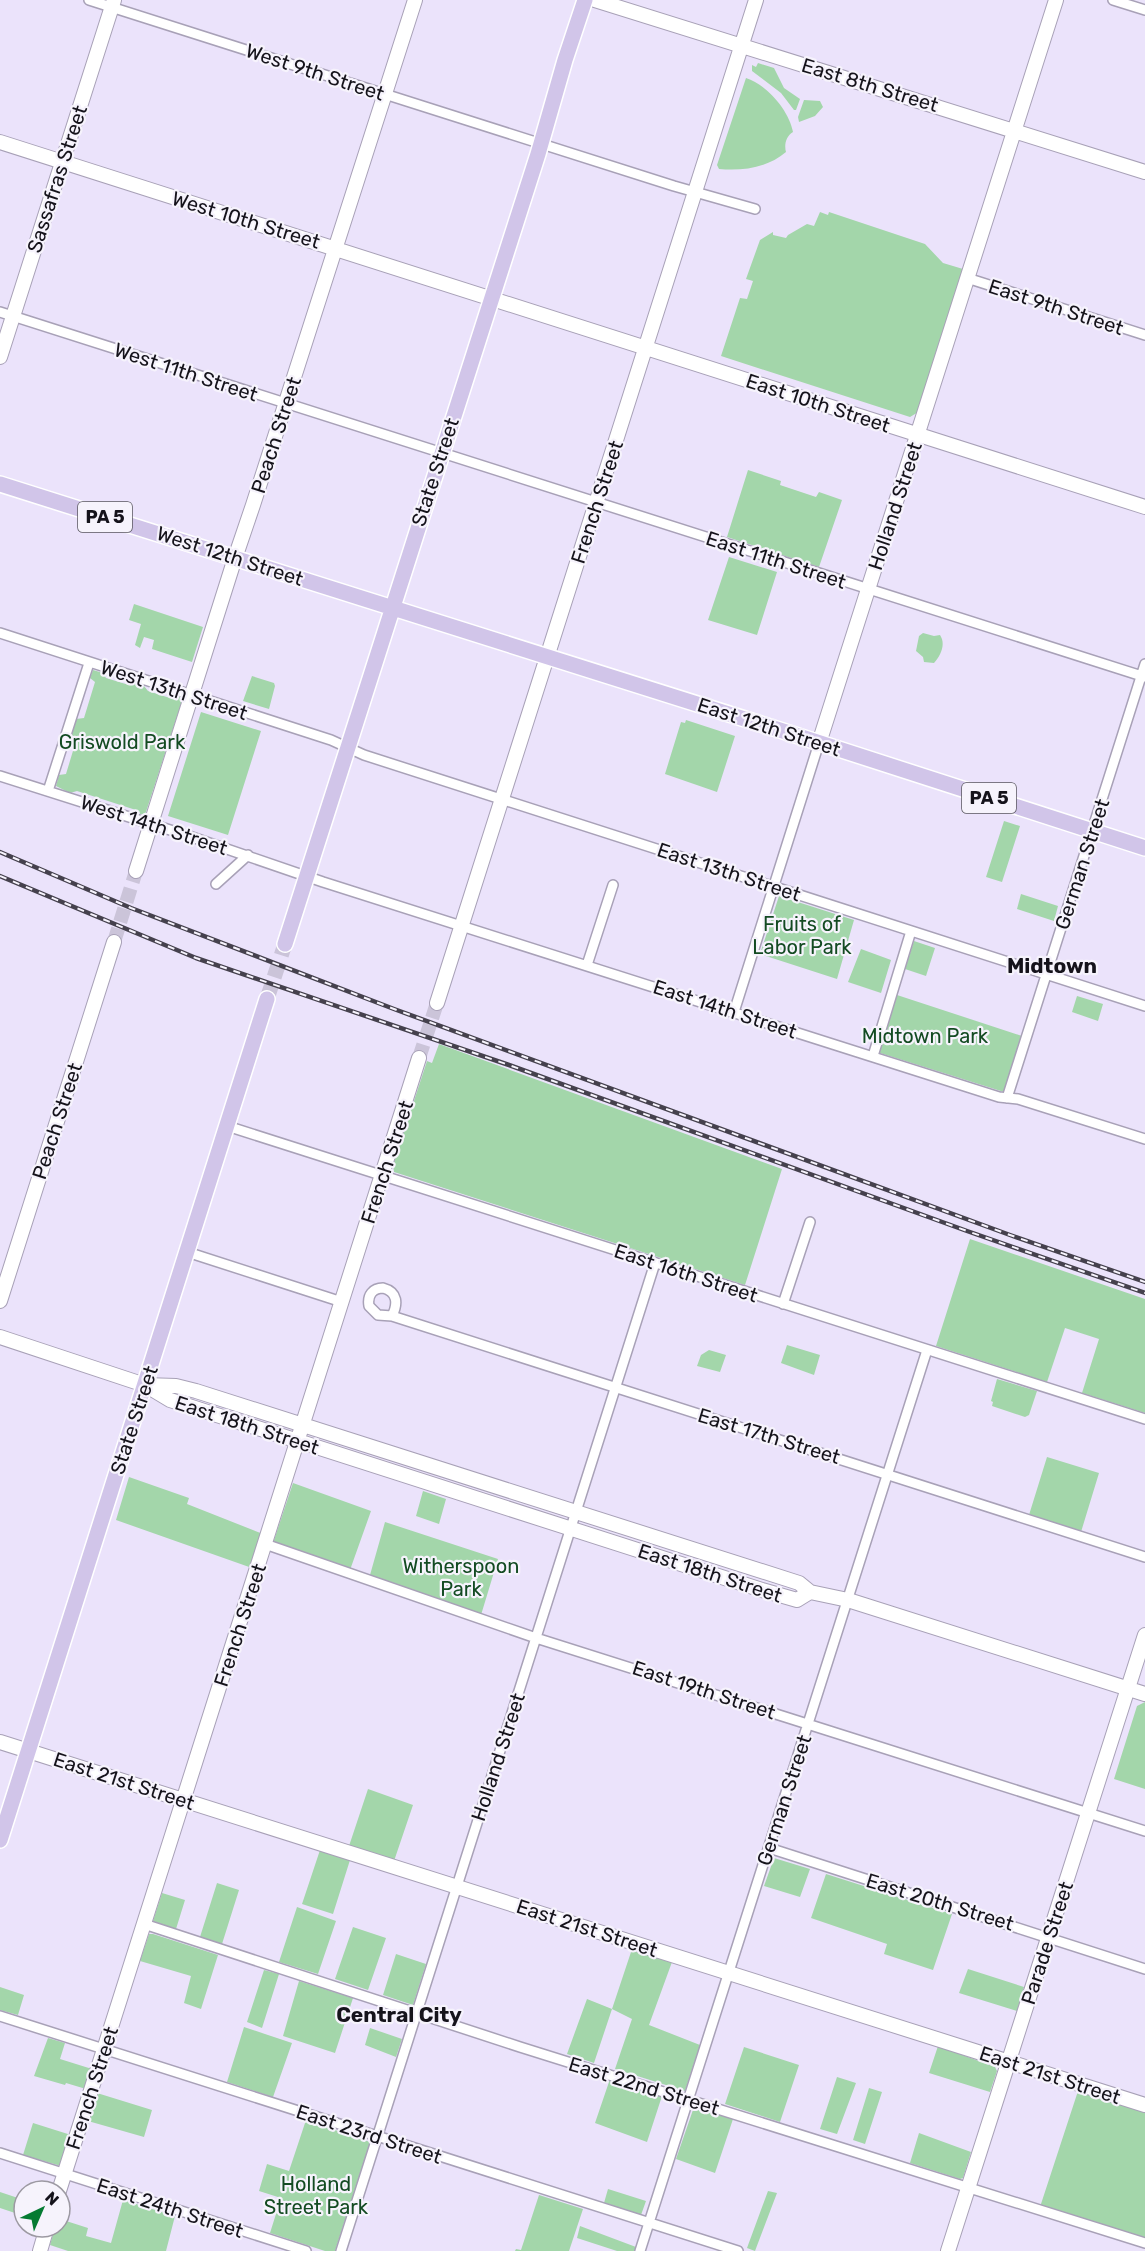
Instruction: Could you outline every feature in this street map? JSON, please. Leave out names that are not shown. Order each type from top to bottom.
[{"type":"main road","name":"Peach Street","points":[[136,871],[415,0]]},
{"type":"main road","name":"State Street","points":[[285,944],[585,0]]},
{"type":"main road","name":"East 8th Street","points":[[595,0],[1145,172]]},
{"type":"main road","name":"French Street","points":[[436,1003],[756,0]]},
{"type":"main road","name":"Holland Street","points":[[819,743],[1056,0]]},
{"type":"main road","name":"Sassafras Street","points":[[0,357],[7,314],[62,162],[113,4]]},
{"type":"main road","name":"West 10th Street","points":[[0,142],[491,298]]},
{"type":"main road","name":"East 10th Street","points":[[491,298],[1145,507]]},
{"type":"main road","name":"West 12th Street","points":[[0,484],[392,607]]},
{"type":"main road","name":"East 12th Street","points":[[392,607],[1145,848]]},
{"type":"main road","name":"Peach Street","points":[[0,1301],[114,942]]},
{"type":"main road","name":"State Street","points":[[0,1840],[267,999]]},
{"type":"main road","name":"French Street","points":[[63,2179],[419,1058]]},
{"type":"main road","points":[[0,1337],[145,1385]]},
{"type":"main road","name":"East 18th Street","points":[[145,1385],[176,1386],[196,1390],[799,1583],[810,1592],[848,1600],[1145,1694]]},
{"type":"main road","name":"East 18th Street","points":[[145,1385],[170,1400],[797,1600],[810,1592]]},
{"type":"main road","name":"Parade Street","points":[[948,2251],[1145,1635]]},
{"type":"main road","name":"East 21st Street","points":[[0,1742],[1145,2105]]},
{"type":"street","name":"West 9th Street","points":[[89,0],[113,4],[541,143]]},
{"type":"street","points":[[1113,0],[1145,10]]},
{"type":"street","points":[[541,143],[755,209]]},
{"type":"street","name":"East 9th Street","points":[[967,278],[1145,335]]},
{"type":"street","name":"West 11th Street","points":[[7,314],[441,453]]},
{"type":"street","name":"East 11th Street","points":[[441,453],[1143,676]]},
{"type":"street","name":"West 13th Street","points":[[0,633],[347,747]]},
{"type":"street","points":[[48,791],[89,663]]},
{"type":"street","name":"German Street","points":[[1007,1098],[1145,664]]},
{"type":"street","name":"Holland Street","points":[[734,1012],[819,743]]},
{"type":"street","name":"East 13th Street","points":[[347,747],[364,755],[1145,1006]]},
{"type":"street","name":"West 14th Street","points":[[0,776],[151,823],[307,876]]},
{"type":"street","points":[[216,884],[248,855]]},
{"type":"street","name":"East 14th Street","points":[[307,876],[873,1056],[1145,1139]]},
{"type":"street","points":[[587,965],[613,885]]},
{"type":"street","points":[[873,1056],[911,931]]},
{"type":"street","name":"East 16th Street","points":[[227,1126],[1145,1419]]},
{"type":"street","points":[[783,1304],[810,1222]]},
{"type":"street","points":[[187,1252],[342,1302]]},
{"type":"street","name":"Holland Street","points":[[341,2251],[655,1263]]},
{"type":"street","name":"East 17th Street","points":[[392,1316],[1145,1557]]},
{"type":"street","name":"German Street","points":[[640,2251],[927,1350]]},
{"type":"street","name":"East 19th Street","points":[[265,1544],[536,1638],[1145,1831]]},
{"type":"street","name":"East 20th Street","points":[[769,1848],[1145,1969]]},
{"type":"street","name":"East 22nd Street","points":[[144,1924],[688,2100],[1145,2243]]},
{"type":"street","name":"East 23rd Street","points":[[0,2016],[738,2251]]},
{"type":"street","name":"East 24th Street","points":[[0,2153],[306,2251]]},
{"type":"green space","points":[[758,63],[774,68],[784,88],[800,99],[796,110],[781,93],[752,71],[752,65],[756,67]]},
{"type":"green space","points":[[746,78],[754,81],[776,99],[787,115],[793,132],[786,141],[786,152],[771,162],[746,169],[719,169],[717,165]]},
{"type":"green space","points":[[804,100],[820,101],[823,107],[815,116],[799,122],[798,117]]},
{"type":"green space","points":[[820,212],[828,215],[829,212],[925,244],[943,263],[963,269],[920,411],[910,417],[721,356],[740,298],[747,299],[753,281],[746,279],[760,240],[773,232],[773,235],[786,238],[807,224],[814,226]]},
{"type":"green space","points":[[748,470],[781,481],[780,485],[816,497],[819,492],[842,500],[819,567],[727,537]]},
{"type":"green space","points":[[729,557],[777,572],[757,635],[708,620]]},
{"type":"green space","points":[[134,604],[203,627],[192,662],[152,649],[154,640],[144,637],[140,648],[135,645],[141,624],[129,620]]},
{"type":"green space","points":[[923,633],[940,635],[942,638],[942,649],[934,663],[924,662],[923,657],[916,651],[919,636]]},
{"type":"green space","name":"Griswold Park","points":[[93,670],[103,673],[106,678],[129,685],[135,683],[144,686],[148,691],[176,700],[178,696],[183,698],[145,815],[77,791],[70,793],[56,786],[59,775],[66,774],[76,741],[71,737],[76,719],[84,718],[95,682],[90,678]]},
{"type":"green space","points":[[252,676],[274,683],[269,709],[243,701]]},
{"type":"green space","points":[[201,712],[261,731],[228,835],[168,816]]},
{"type":"green space","points":[[686,720],[735,736],[717,792],[665,774],[681,722],[685,723]]},
{"type":"green space","points":[[1004,821],[1020,826],[1002,882],[986,877]]},
{"type":"green space","points":[[1021,894],[1058,906],[1054,921],[1017,909]]},
{"type":"green space","name":"Fruits of Labor Park","points":[[779,896],[854,920],[837,979],[760,954]]},
{"type":"green space","points":[[914,941],[935,948],[926,976],[905,969]]},
{"type":"green space","points":[[861,949],[891,960],[881,993],[848,982]]},
{"type":"green space","name":"Midtown Park","points":[[897,995],[1022,1036],[1004,1092],[880,1053]]},
{"type":"green space","points":[[1077,996],[1103,1004],[1098,1021],[1072,1012]]},
{"type":"green space","points":[[439,1044],[782,1169],[745,1285],[394,1172],[393,1165],[427,1061],[432,1063]]},
{"type":"green space","points":[[970,1239],[1145,1299],[1145,1413],[1082,1393],[1099,1339],[1065,1328],[1047,1382],[936,1346]]},
{"type":"green space","points":[[787,1345],[820,1355],[814,1375],[781,1363]]},
{"type":"green space","points":[[709,1350],[726,1355],[720,1372],[697,1366],[701,1355]]},
{"type":"green space","points":[[997,1379],[1037,1391],[1029,1415],[1025,1417],[992,1406],[991,1401]]},
{"type":"green space","points":[[1047,1457],[1099,1473],[1081,1532],[1029,1515]]},
{"type":"green space","points":[[129,1477],[189,1498],[187,1504],[263,1534],[252,1568],[116,1520]]},
{"type":"green space","points":[[293,1483],[371,1511],[350,1570],[273,1543]]},
{"type":"green space","points":[[423,1491],[446,1499],[439,1524],[416,1516]]},
{"type":"green space","name":"Witherspoon Park","points":[[385,1522],[498,1559],[481,1615],[370,1575]]},
{"type":"green space","points":[[1145,1702],[1145,1789],[1114,1779],[1137,1706]]},
{"type":"green space","points":[[368,1789],[413,1805],[394,1861],[349,1846]]},
{"type":"green space","points":[[320,1850],[350,1860],[333,1914],[302,1904]]},
{"type":"green space","points":[[774,1858],[810,1869],[800,1897],[764,1886]]},
{"type":"green space","points":[[826,1874],[952,1914],[933,1970],[884,1954],[887,1944],[811,1918]]},
{"type":"green space","points":[[217,1883],[239,1890],[222,1944],[200,1937]]},
{"type":"green space","points":[[162,1893],[185,1900],[176,1929],[153,1921]]},
{"type":"green space","points":[[297,1907],[336,1921],[318,1974],[279,1962]]},
{"type":"green space","points":[[353,1927],[386,1938],[368,1990],[335,1979]]},
{"type":"green space","points":[[149,1934],[218,1955],[201,2009],[184,2003],[191,1976],[140,1961]]},
{"type":"green space","points":[[632,1949],[672,1962],[649,2025],[700,2045],[685,2091],[615,2069],[632,2019],[612,2009]]},
{"type":"green space","points":[[396,1954],[426,1964],[413,2005],[383,1995]]},
{"type":"green space","points":[[968,1969],[1024,1987],[1017,2011],[959,1993]]},
{"type":"green space","points":[[264,1970],[279,1974],[262,2028],[247,2022]]},
{"type":"green space","points":[[299,1981],[353,1998],[335,2053],[283,2036]]},
{"type":"green space","points":[[0,1987],[24,1995],[18,2015],[0,2010]]},
{"type":"green space","points":[[587,1999],[612,2009],[594,2063],[567,2054]]},
{"type":"green space","points":[[244,2027],[292,2043],[273,2097],[227,2082]]},
{"type":"green space","points":[[370,2028],[402,2039],[396,2057],[365,2045]]},
{"type":"green space","points":[[48,2038],[65,2043],[60,2059],[92,2069],[86,2089],[34,2076]]},
{"type":"green space","points":[[938,2046],[995,2067],[997,2071],[990,2092],[929,2073]]},
{"type":"green space","points":[[744,2047],[799,2065],[780,2122],[725,2104]]},
{"type":"green space","points":[[837,2077],[856,2083],[837,2134],[820,2129]]},
{"type":"green space","points":[[610,2079],[662,2096],[647,2142],[595,2123]]},
{"type":"green space","points":[[869,2088],[882,2092],[865,2144],[853,2140]]},
{"type":"green space","points":[[1078,2091],[1145,2112],[1145,2238],[1040,2207]]},
{"type":"green space","points":[[97,2093],[152,2110],[144,2137],[88,2121]]},
{"type":"green space","points":[[694,2107],[733,2119],[715,2173],[676,2159]]},
{"type":"green space","name":"Holland Street Park","points":[[306,2120],[370,2142],[335,2251],[325,2251],[270,2233],[281,2198],[259,2191],[267,2164],[289,2171]]},
{"type":"green space","points":[[33,2123],[71,2135],[61,2166],[23,2155]]},
{"type":"green space","points":[[919,2133],[971,2152],[963,2178],[910,2163]]},
{"type":"green space","points":[[608,2189],[646,2201],[641,2215],[604,2203]]},
{"type":"green space","points":[[768,2191],[777,2193],[755,2251],[747,2248]]},
{"type":"green space","points":[[0,2192],[12,2196],[12,2212],[0,2208]]},
{"type":"green space","points":[[539,2195],[583,2209],[569,2251],[515,2251],[516,2249],[521,2250]]},
{"type":"green space","points":[[123,2200],[175,2216],[166,2251],[68,2251],[50,2245],[52,2239],[72,2239],[72,2223],[88,2228],[86,2236],[111,2243]]},
{"type":"green space","points":[[580,2226],[636,2247],[635,2251],[617,2251],[577,2238]]},
{"type":"tunnel","points":[[114,942],[136,871]]},
{"type":"tunnel","points":[[267,999],[285,944]]},
{"type":"tunnel","points":[[419,1058],[437,1003]]},
{"type":"railway","points":[[0,852],[131,908],[394,1009],[1010,1235],[1145,1282]]},
{"type":"railway","points":[[0,876],[196,958],[509,1065],[1145,1293]]},
{"type":"district","name":"Midtown","points":[[1052,965]]},
{"type":"district","name":"Central City","points":[[399,2014]]}]
